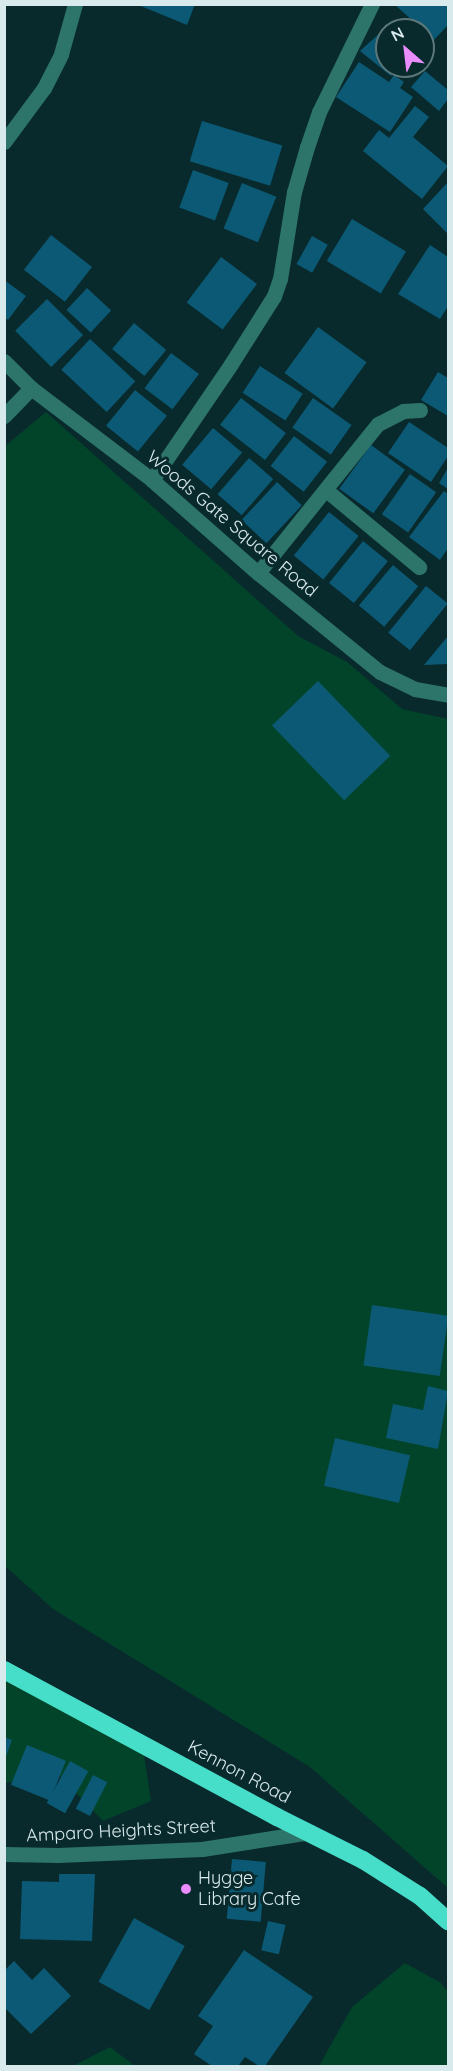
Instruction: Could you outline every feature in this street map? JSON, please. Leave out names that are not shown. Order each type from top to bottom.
[{"type":"highway","name":"Kennon Road","points":[[4,1670],[277,1817],[363,1860],[420,1896],[448,1921]]},
{"type":"street","points":[[4,142],[44,88],[61,54],[75,4]]},
{"type":"street","points":[[152,480],[243,347],[274,296],[280,279],[294,192],[307,147],[319,112],[372,4]]},
{"type":"street","name":"Woods Gate Square Road","points":[[4,362],[31,387],[152,480],[258,573],[380,672],[414,689],[448,694]]},
{"type":"street","points":[[4,416],[31,387]]},
{"type":"street","points":[[258,573],[378,424],[403,411],[420,410]]},
{"type":"street","points":[[326,490],[419,567]]},
{"type":"street","name":"Amparo Heights Street","points":[[4,1854],[58,1855],[202,1849],[311,1832]]},
{"type":"green space","points":[[46,412],[298,636],[347,662],[402,709],[448,719],[448,1888],[310,1767],[53,1609],[5,1566],[4,447]]},
{"type":"green space","points":[[4,1667],[143,1749],[151,1801],[103,1821],[59,1775],[5,1783]]},
{"type":"green space","points":[[405,1963],[441,1983],[448,1992],[448,2066],[319,2066],[352,2007]]},
{"type":"green space","points":[[110,2047],[135,2066],[73,2066]]},
{"type":"building","points":[[136,4],[195,4],[187,25]]},
{"type":"building","points":[[394,4],[448,4],[448,25],[435,39],[435,18],[410,18]]},
{"type":"building","points":[[375,37],[375,63],[360,51]]},
{"type":"building","points":[[359,62],[375,73],[375,78],[383,78],[389,82],[392,78],[398,78],[404,82],[400,88],[413,97],[390,132],[336,97]]},
{"type":"building","points":[[419,78],[433,78],[448,90],[448,99],[439,111],[411,87]]},
{"type":"building","points":[[415,106],[429,117],[413,137],[448,166],[422,199],[363,151],[379,130],[389,138]]},
{"type":"building","points":[[202,121],[282,146],[270,186],[190,161]]},
{"type":"building","points":[[193,170],[229,183],[215,221],[179,208]]},
{"type":"building","points":[[448,182],[448,234],[423,209]]},
{"type":"building","points":[[242,183],[276,197],[258,242],[224,228]]},
{"type":"building","points":[[352,219],[406,251],[381,293],[327,261]]},
{"type":"building","points":[[51,235],[92,267],[65,302],[24,270]]},
{"type":"building","points":[[312,236],[328,245],[312,273],[296,264]]},
{"type":"building","points":[[430,245],[448,257],[448,306],[440,319],[398,294]]},
{"type":"building","points":[[221,257],[257,284],[223,330],[187,303]]},
{"type":"building","points":[[4,280],[26,296],[8,320],[4,317]]},
{"type":"building","points":[[87,288],[111,311],[91,332],[67,310]]},
{"type":"building","points":[[47,299],[83,335],[51,367],[15,331]]},
{"type":"building","points":[[134,323],[166,350],[144,376],[112,349]]},
{"type":"building","points":[[318,327],[367,362],[333,408],[284,373]]},
{"type":"building","points":[[90,339],[135,381],[107,412],[61,370]]},
{"type":"building","points":[[171,353],[199,374],[172,409],[145,388]]},
{"type":"building","points":[[260,366],[303,394],[285,421],[243,393]]},
{"type":"building","points":[[438,372],[448,378],[448,416],[421,400]]},
{"type":"building","points":[[135,390],[167,416],[138,452],[106,426]]},
{"type":"building","points":[[241,398],[286,433],[265,460],[220,425]]},
{"type":"building","points":[[313,398],[352,425],[331,454],[292,427]]},
{"type":"building","points":[[409,422],[448,448],[448,456],[431,482],[388,453]]},
{"type":"building","points":[[213,428],[242,452],[211,489],[182,465]]},
{"type":"building","points":[[294,436],[327,462],[304,492],[271,466]]},
{"type":"building","points":[[371,445],[405,470],[373,513],[339,489]]},
{"type":"building","points":[[249,458],[273,479],[242,515],[218,494]]},
{"type":"building","points":[[448,468],[448,489],[439,483]]},
{"type":"building","points":[[410,474],[436,492],[408,532],[382,514]]},
{"type":"building","points":[[277,482],[302,505],[266,543],[242,520]]},
{"type":"building","points":[[444,491],[448,494],[448,548],[440,560],[409,537]]},
{"type":"building","points":[[329,512],[359,536],[323,579],[294,556]]},
{"type":"building","points":[[363,541],[388,561],[354,603],[329,583]]},
{"type":"building","points":[[393,565],[418,586],[384,627],[359,606]]},
{"type":"building","points":[[426,586],[448,604],[410,650],[388,633]]},
{"type":"building","points":[[448,636],[448,664],[424,665]]},
{"type":"building","points":[[318,681],[390,756],[344,800],[272,725]]},
{"type":"building","points":[[372,1305],[448,1316],[440,1376],[364,1365]]},
{"type":"building","points":[[428,1386],[448,1391],[438,1449],[386,1438],[393,1404],[423,1410]]},
{"type":"building","points":[[335,1438],[410,1455],[399,1503],[324,1486]]},
{"type":"building","points":[[4,1737],[12,1740],[5,1759],[4,1759]]},
{"type":"building","points":[[27,1745],[66,1761],[50,1801],[11,1785]]},
{"type":"building","points":[[70,1761],[88,1771],[65,1813],[47,1803]]},
{"type":"building","points":[[93,1775],[107,1782],[90,1816],[76,1809]]},
{"type":"building","points":[[232,1859],[266,1862],[261,1922],[227,1919]]},
{"type":"building","points":[[59,1874],[95,1874],[92,1941],[20,1939],[22,1881],[59,1882]]},
{"type":"building","points":[[134,1918],[185,1946],[149,2010],[99,1982]]},
{"type":"building","points":[[268,1921],[286,1925],[279,1954],[261,1950]]},
{"type":"building","points":[[244,1950],[313,1997],[265,2066],[259,2066],[245,2057],[238,2066],[212,2066],[194,2054],[213,2026],[198,2016]]},
{"type":"building","points":[[14,1961],[32,1980],[44,1968],[71,1996],[31,2034],[4,2007],[4,1971]]},
{"type":"place","name":"Hygge Library Cafe","points":[[186,1889]]}]
